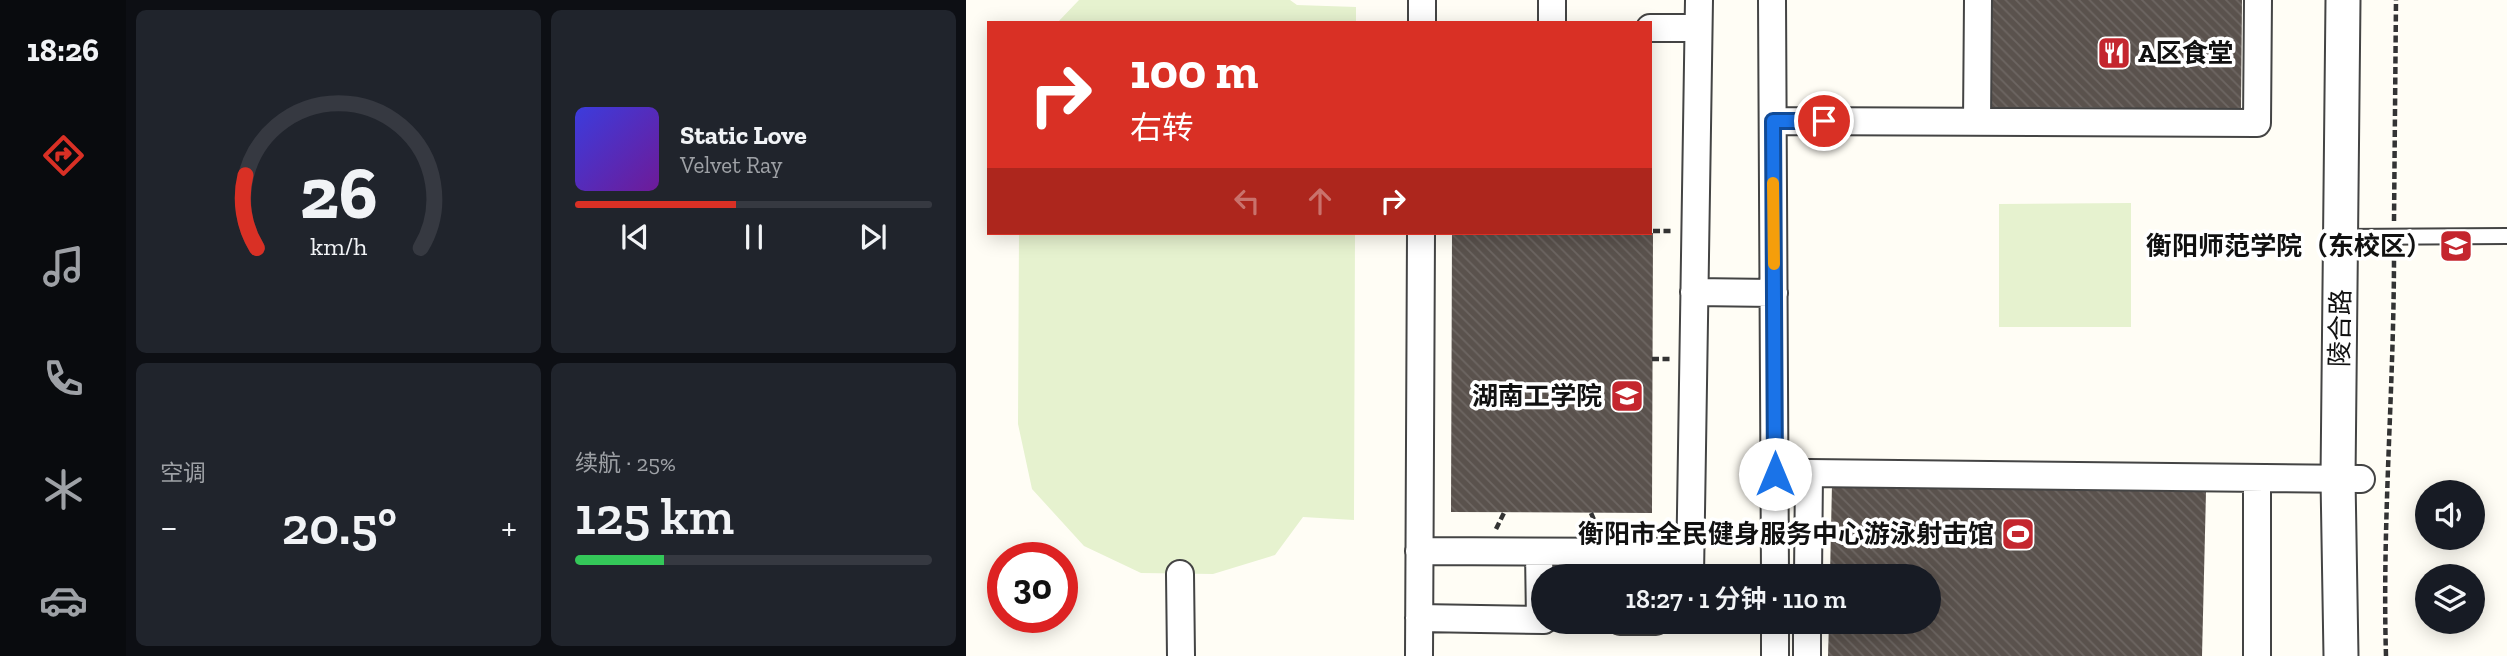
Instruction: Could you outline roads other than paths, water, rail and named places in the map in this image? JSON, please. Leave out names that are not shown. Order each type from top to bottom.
[{"type":"street","points":[[1422,0],[1422,21]]},
{"type":"street","points":[[1552,0],[1552,21]]},
{"type":"street","points":[[1419,551],[1539,552],[1690,564],[1699,0]]},
{"type":"street","points":[[1772,0],[1775,564]]},
{"type":"street","points":[[1977,122],[1978,0]]},
{"type":"street","points":[[1773,121],[2257,122],[2258,0]]},
{"type":"street","name":"陵合路","points":[[2343,0],[2366,238]]},
{"type":"street","name":"陵合路","points":[[2341,656],[2366,238],[2365,0]]},
{"type":"street","points":[[1652,28],[1698,28]]},
{"type":"street","points":[[1419,656],[1421,235]]},
{"type":"street","points":[[1693,292],[1774,293]]},
{"type":"street","points":[[1808,564],[1809,473]]},
{"type":"street","points":[[1775,474],[2350,479]]},
{"type":"street","points":[[2257,478],[2257,656]]},
{"type":"street","name":"陵合路","points":[[2350,479],[2364,656]]},
{"type":"street","points":[[1539,552],[1540,564]]},
{"type":"street","points":[[1181,574],[1181,656]]},
{"type":"street","points":[[1419,618],[1531,620]]},
{"type":"street","points":[[1775,634],[1775,656]]},
{"type":"street","points":[[1807,634],[1807,656]]},
{"type":"lane","points":[[2366,238],[2507,236]]},
{"type":"place","name":"A区食堂","points":[[2114,53]]},
{"type":"place","name":"衡阳师范学院（东校区）","points":[[2456,246]]},
{"type":"place","name":"湖南工学院","points":[[1627,396]]},
{"type":"place","name":"衡阳市全民健身服务中心游泳射击馆","points":[[2018,534]]}]
